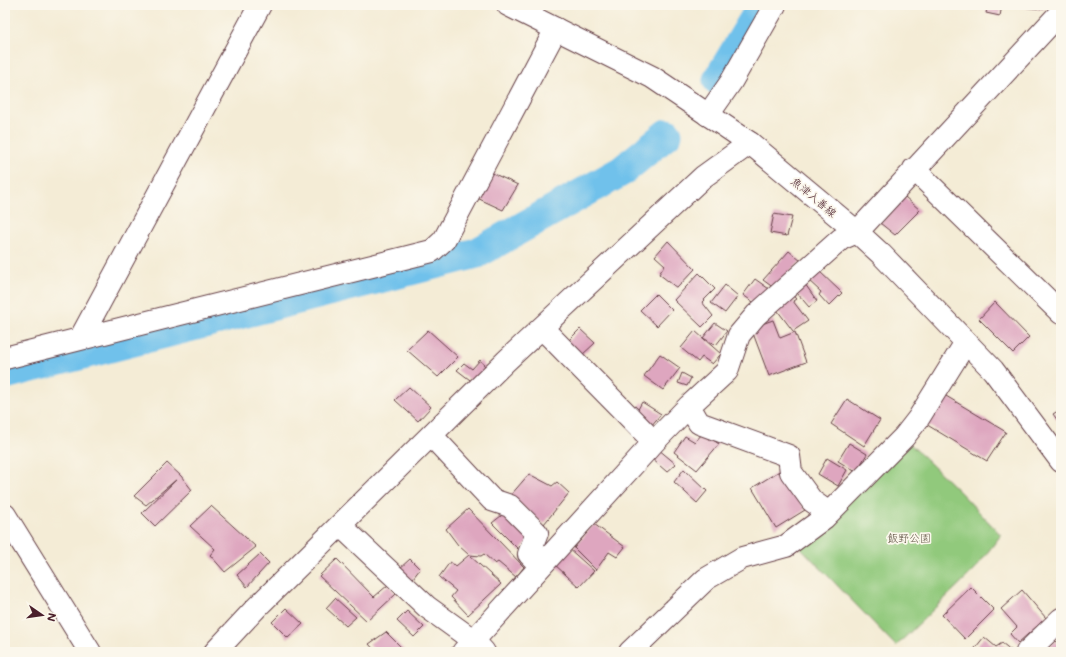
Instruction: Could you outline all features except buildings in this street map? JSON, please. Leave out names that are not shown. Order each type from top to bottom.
[{"type":"street","points":[[80,339],[260,5]]},
{"type":"street","name":"魚津入善線","points":[[508,5],[652,77],[750,143],[857,232],[881,254],[993,370],[1061,461]]},
{"type":"street","points":[[708,115],[731,82],[775,5]]},
{"type":"street","points":[[340,525],[427,607],[474,648],[541,566],[654,442],[688,406],[727,371],[739,335],[756,315],[841,239],[857,232],[1061,12]]},
{"type":"street","points":[[5,358],[432,251],[444,240],[556,29]]},
{"type":"street","points":[[215,652],[256,608],[542,328],[703,177],[750,143]]},
{"type":"street","points":[[914,170],[1061,313]]},
{"type":"street","points":[[542,328],[654,442]]},
{"type":"street","points":[[630,652],[706,579],[742,558],[786,546],[829,513],[904,437],[918,419],[966,342]]},
{"type":"street","points":[[688,406],[699,423],[789,456],[791,472],[812,501],[829,513]]},
{"type":"street","points":[[431,435],[492,500],[510,506],[537,533],[529,554],[541,566]]},
{"type":"street","points":[[5,515],[90,652]]},
{"type":"street","points":[[1027,652],[1061,619]]},
{"type":"green space","name":"飯野公園","points":[[908,442],[959,491],[1001,535],[974,570],[896,646],[801,548]]},
{"type":"waterway","points":[[718,80],[763,5]]},
{"type":"waterway","points":[[5,374],[477,253],[622,171],[667,134]]}]
